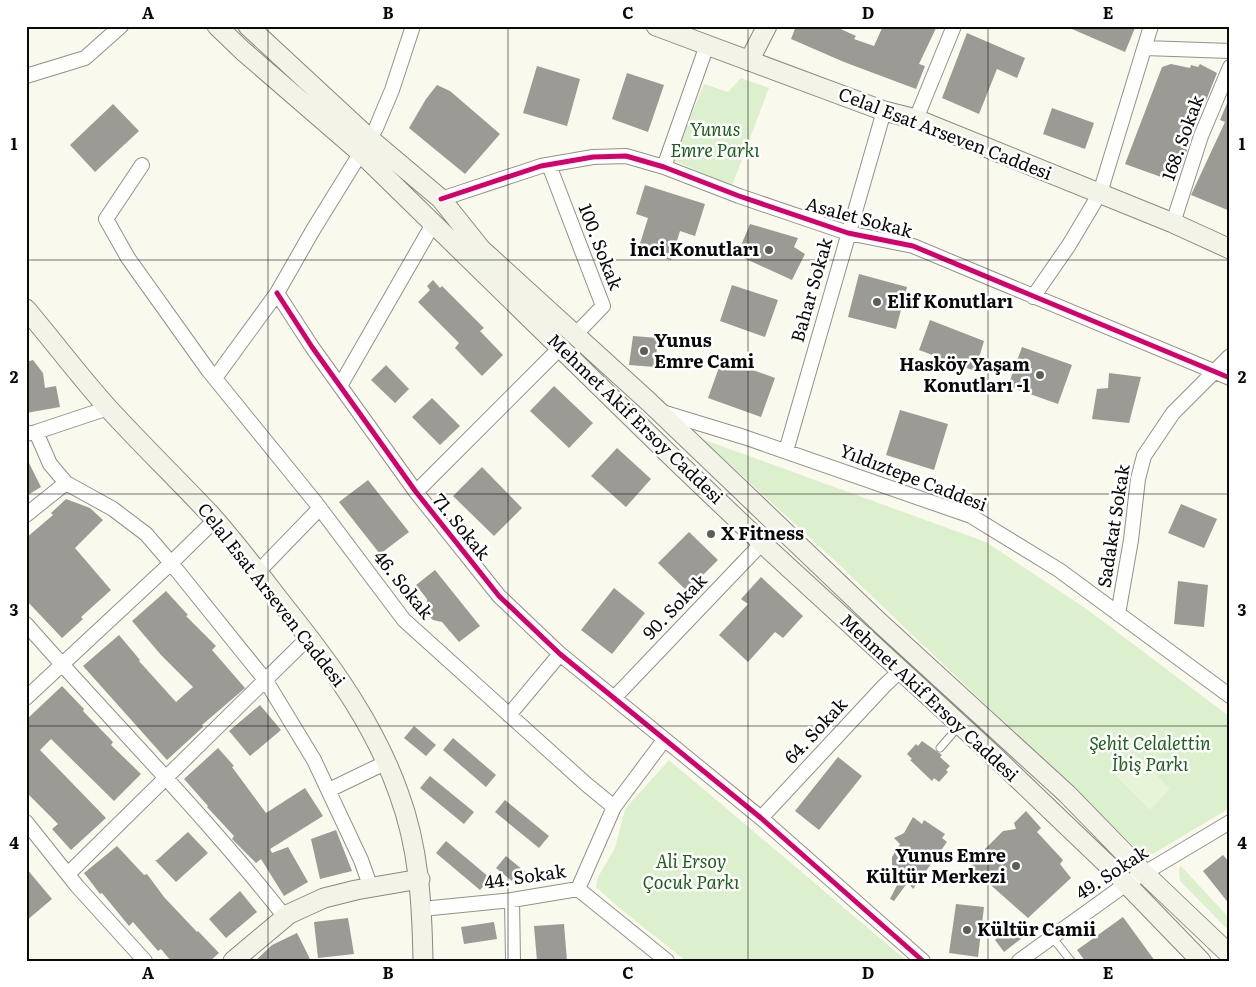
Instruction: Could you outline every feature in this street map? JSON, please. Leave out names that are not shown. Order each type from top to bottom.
[{"type":"main road","name":"Mehmet Akif Ersoy Caddesi","points":[[217,26],[243,51],[365,146],[441,199],[481,249],[658,411],[879,622],[1067,794],[1145,874],[1230,955]]},
{"type":"main road","name":"Mehmet Akif Ersoy Caddesi","points":[[248,26],[365,146],[433,224],[762,543],[960,725],[1126,884],[1201,961]]},
{"type":"main road","name":"Celal Esat Arseven Caddesi","points":[[656,26],[884,111],[916,119],[1173,223],[1230,249]]},
{"type":"main road","points":[[749,61],[767,26]]},
{"type":"main road","name":"Celal Esat Arseven Caddesi","points":[[26,309],[108,408],[215,520],[309,637],[340,679],[356,705],[387,762],[408,820],[420,879],[423,961]]},
{"type":"main road","points":[[233,961],[285,917],[324,898],[420,879]]},
{"type":"street","points":[[26,76],[85,58],[121,26]]},
{"type":"street","points":[[215,378],[277,294],[313,230],[376,128],[392,90],[413,26]]},
{"type":"street","points":[[916,119],[954,26]]},
{"type":"street","points":[[1033,297],[1069,245],[1100,193],[1151,26]]},
{"type":"street","points":[[664,167],[707,45]]},
{"type":"street","points":[[1145,48],[1230,50]]},
{"type":"street","name":"168. Sokak","points":[[1173,223],[1201,136],[1230,67]]},
{"type":"street","name":"Bahar Sokak","points":[[786,451],[884,111]]},
{"type":"street","name":"Asalet Sokak","points":[[441,199],[549,165],[594,157],[626,156],[664,167],[739,196],[848,233],[914,246],[1230,378]]},
{"type":"street","name":"46. Sokak","points":[[142,165],[106,219],[128,258],[215,378],[320,508],[404,620],[614,807]]},
{"type":"street","name":"100. Sokak","points":[[549,165],[603,306],[575,335]]},
{"type":"street","points":[[340,386],[433,224]]},
{"type":"street","name":"71. Sokak","points":[[277,294],[416,492],[499,596],[560,654],[761,818],[923,961]]},
{"type":"street","points":[[416,492],[560,348]]},
{"type":"street","name":"Sadakat Sokak","points":[[1118,614],[1131,540],[1138,479],[1144,456],[1173,413],[1230,356]]},
{"type":"street","points":[[108,408],[31,433],[50,464],[66,483],[120,514],[146,534],[266,681],[314,760],[361,860],[371,888]]},
{"type":"street","name":"Yıldıztepe Caddesi","points":[[658,411],[786,451],[971,516],[1059,570],[1230,696]]},
{"type":"street","points":[[26,515],[66,483]]},
{"type":"street","points":[[258,572],[320,508]]},
{"type":"street","points":[[26,698],[215,520]]},
{"type":"street","name":"90. Sokak","points":[[614,698],[762,543]]},
{"type":"street","points":[[26,624],[192,807],[244,866],[285,917]]},
{"type":"street","points":[[68,874],[309,637]]},
{"type":"street","points":[[510,715],[560,654]]},
{"type":"street","name":"64. Sokak","points":[[761,818],[900,671]]},
{"type":"street","points":[[578,888],[614,807],[664,740]]},
{"type":"street","points":[[329,790],[387,762]]},
{"type":"street","points":[[26,822],[68,874],[145,961]]},
{"type":"street","name":"49. Sokak","points":[[1019,961],[1126,884],[1230,822]]},
{"type":"street","name":"44. Sokak","points":[[422,908],[512,900],[578,888],[667,961]]},
{"type":"street","points":[[512,900],[513,961]]},
{"type":"lane","points":[[940,748],[960,725]]},
{"type":"lane","points":[[1052,937],[1071,961]]},
{"type":"green space","name":"Yunus Emre Parkı","points":[[741,78],[769,88],[732,186],[673,160],[704,84],[728,92]]},
{"type":"green space","name":"Şehit Celalettin İbiş Parkı","points":[[702,439],[986,542],[1088,610],[1230,717],[1230,808],[1146,858],[831,557]]},
{"type":"green space","points":[[1135,754],[1170,789],[1150,810],[1115,775]]},
{"type":"green space","name":"Ali Ersoy Çocuk Parkı","points":[[669,760],[907,961],[686,961],[618,907],[596,887],[598,877],[615,848],[625,809]]},
{"type":"green space","points":[[1181,866],[1230,919],[1230,932],[1180,881],[1179,868]]},
{"type":"building","points":[[796,26],[834,26],[856,36],[854,39],[874,46],[883,26],[937,26],[919,64],[925,66],[916,89],[844,62],[791,39]]},
{"type":"building","points":[[1065,26],[1130,26],[1135,28],[1125,52]]},
{"type":"building","points":[[967,33],[1025,58],[1017,78],[997,69],[979,114],[942,98]]},
{"type":"building","points":[[1171,64],[1190,68],[1191,65],[1198,67],[1200,64],[1217,73],[1205,103],[1202,102],[1183,148],[1187,150],[1175,182],[1125,164],[1162,67]]},
{"type":"building","points":[[537,66],[580,79],[567,126],[523,113]]},
{"type":"building","points":[[627,73],[664,85],[648,132],[612,119]]},
{"type":"building","points":[[437,85],[450,91],[500,134],[465,174],[409,128],[426,99]]},
{"type":"building","points":[[1230,96],[1230,211],[1191,195],[1225,122],[1220,120]]},
{"type":"building","points":[[113,104],[139,131],[95,172],[70,145]]},
{"type":"building","points":[[1052,108],[1094,123],[1085,149],[1043,134]]},
{"type":"building","points":[[645,185],[705,204],[695,236],[680,231],[671,260],[638,250],[648,218],[636,214]]},
{"type":"building","name":"İnci Konutları","points":[[750,224],[798,238],[794,247],[805,254],[792,280],[737,255]]},
{"type":"building","name":"Elif Konutları","points":[[859,274],[907,287],[896,329],[848,317]]},
{"type":"building","points":[[433,280],[440,288],[442,286],[484,328],[480,331],[503,355],[482,376],[455,348],[459,343],[418,302],[430,290],[427,286]]},
{"type":"building","points":[[732,285],[778,300],[765,337],[720,321]]},
{"type":"building","points":[[930,320],[984,341],[975,371],[919,350]]},
{"type":"building","name":"Yunus Emre Cami","points":[[633,336],[658,338],[655,367],[629,365]]},
{"type":"building","name":"Hasköy Yaşam Konutları -1","points":[[1022,347],[1072,365],[1058,404],[1008,386]]},
{"type":"building","points":[[722,359],[775,378],[761,417],[708,398]]},
{"type":"building","points":[[33,360],[43,373],[45,388],[56,386],[60,407],[26,413],[26,362]]},
{"type":"building","points":[[386,365],[409,389],[395,403],[371,380]]},
{"type":"building","points":[[1109,373],[1141,377],[1129,423],[1092,419],[1097,389],[1108,388]]},
{"type":"building","points":[[554,386],[593,423],[569,448],[530,411]]},
{"type":"building","points":[[432,398],[460,426],[440,445],[412,417]]},
{"type":"building","points":[[900,410],[948,424],[934,470],[886,455]]},
{"type":"building","points":[[617,448],[651,479],[626,507],[591,476]]},
{"type":"building","points":[[26,457],[41,487],[26,496]]},
{"type":"building","points":[[482,467],[522,508],[494,536],[453,496]]},
{"type":"building","points":[[368,480],[409,532],[380,554],[339,502]]},
{"type":"building","points":[[66,499],[90,508],[103,520],[75,548],[111,590],[81,617],[83,619],[62,638],[26,600],[26,538],[53,515],[51,513]]},
{"type":"building","points":[[1181,504],[1217,519],[1204,548],[1168,533]]},
{"type":"building","points":[[689,532],[718,560],[687,591],[658,563]]},
{"type":"building","points":[[435,570],[480,626],[459,642],[442,622],[433,620],[426,614],[427,599],[416,585]]},
{"type":"building","points":[[761,577],[803,616],[783,638],[775,632],[748,662],[719,635],[748,604],[741,599]]},
{"type":"building","points":[[1178,581],[1208,585],[1204,627],[1174,624]]},
{"type":"building","points":[[614,588],[645,613],[612,654],[581,630]]},
{"type":"building","points":[[166,591],[188,615],[186,616],[216,646],[212,650],[245,688],[202,725],[203,727],[167,760],[83,666],[119,635],[139,661],[176,702],[193,687],[161,655],[132,621]]},
{"type":"building","points":[[62,686],[113,742],[111,745],[141,774],[114,801],[51,739],[40,750],[106,818],[71,850],[52,829],[58,824],[26,792],[26,720]]},
{"type":"building","points":[[260,705],[281,730],[250,756],[229,731]]},
{"type":"building","points":[[414,726],[436,745],[426,756],[404,738]]},
{"type":"building","points":[[453,738],[496,775],[486,787],[443,750]]},
{"type":"building","points":[[922,741],[942,755],[940,757],[950,766],[946,770],[948,772],[939,782],[934,778],[932,781],[910,760],[912,759],[907,754],[916,744],[918,746]]},
{"type":"building","points":[[218,748],[234,766],[232,767],[266,813],[305,788],[323,816],[270,849],[272,853],[288,847],[308,882],[284,896],[261,859],[256,863],[232,839],[234,836],[184,779]]},
{"type":"building","points":[[838,757],[862,776],[819,830],[795,811]]},
{"type":"building","points":[[430,776],[474,812],[464,824],[420,788]]},
{"type":"building","points":[[505,800],[549,836],[539,848],[495,812]]},
{"type":"building","name":"Yunus Emre Kültür Merkezi","points":[[1026,811],[1041,828],[1037,832],[1063,860],[1060,864],[1071,878],[1028,918],[976,872],[960,886],[956,881],[978,859],[986,858],[985,849],[1003,831],[1016,829],[1014,823]]},
{"type":"building","points":[[913,817],[922,824],[924,820],[945,834],[942,838],[947,842],[913,889],[908,882],[894,901],[890,899],[902,875],[894,870],[892,864],[892,857],[900,844],[894,838],[904,833]]},
{"type":"building","points":[[336,830],[352,871],[320,879],[311,839]]},
{"type":"building","points":[[188,832],[208,853],[176,882],[155,860]]},
{"type":"building","points":[[446,841],[490,878],[480,890],[436,853]]},
{"type":"building","points":[[117,846],[144,875],[147,874],[164,897],[219,953],[210,961],[171,961],[161,949],[158,951],[133,922],[129,926],[102,893],[100,894],[84,873]]},
{"type":"building","points":[[1223,855],[1230,863],[1230,905],[1203,871]]},
{"type":"building","points":[[506,856],[528,874],[518,886],[496,868]]},
{"type":"building","points":[[26,868],[52,899],[26,921]]},
{"type":"building","points":[[240,891],[257,912],[226,938],[209,919]]},
{"type":"building","name":"Kültür Camii","points":[[956,904],[984,907],[978,957],[949,953]]},
{"type":"building","points":[[1123,917],[1155,961],[1085,961],[1077,950]]},
{"type":"building","points":[[348,918],[354,954],[318,958],[314,922]]},
{"type":"building","points":[[494,922],[497,939],[464,944],[461,927]]},
{"type":"building","points":[[564,924],[567,961],[537,961],[534,926]]},
{"type":"building","points":[[1010,926],[1022,938],[1004,952],[995,940]]},
{"type":"building","points":[[297,933],[311,961],[255,961],[272,945]]},
{"type":"cycle path","points":[[441,199],[541,166],[593,157],[626,156],[664,167],[739,196],[848,233],[913,246],[1230,378]]},
{"type":"cycle path","points":[[277,293],[312,347],[416,492],[499,596],[560,654],[761,818],[923,961]]},
{"type":"place","name":"İnci Konutları","points":[[769,250]]},
{"type":"place","name":"Elif Konutları","points":[[877,302]]},
{"type":"place","name":"Yunus Emre Cami","points":[[644,351]]},
{"type":"place","name":"Hasköy Yaşam Konutları -1","points":[[1040,375]]},
{"type":"place","name":"X Fitness","points":[[711,534]]},
{"type":"place","name":"Yunus Emre Kültür Merkezi","points":[[1016,866]]},
{"type":"place","name":"Kültür Camii","points":[[967,930]]}]
